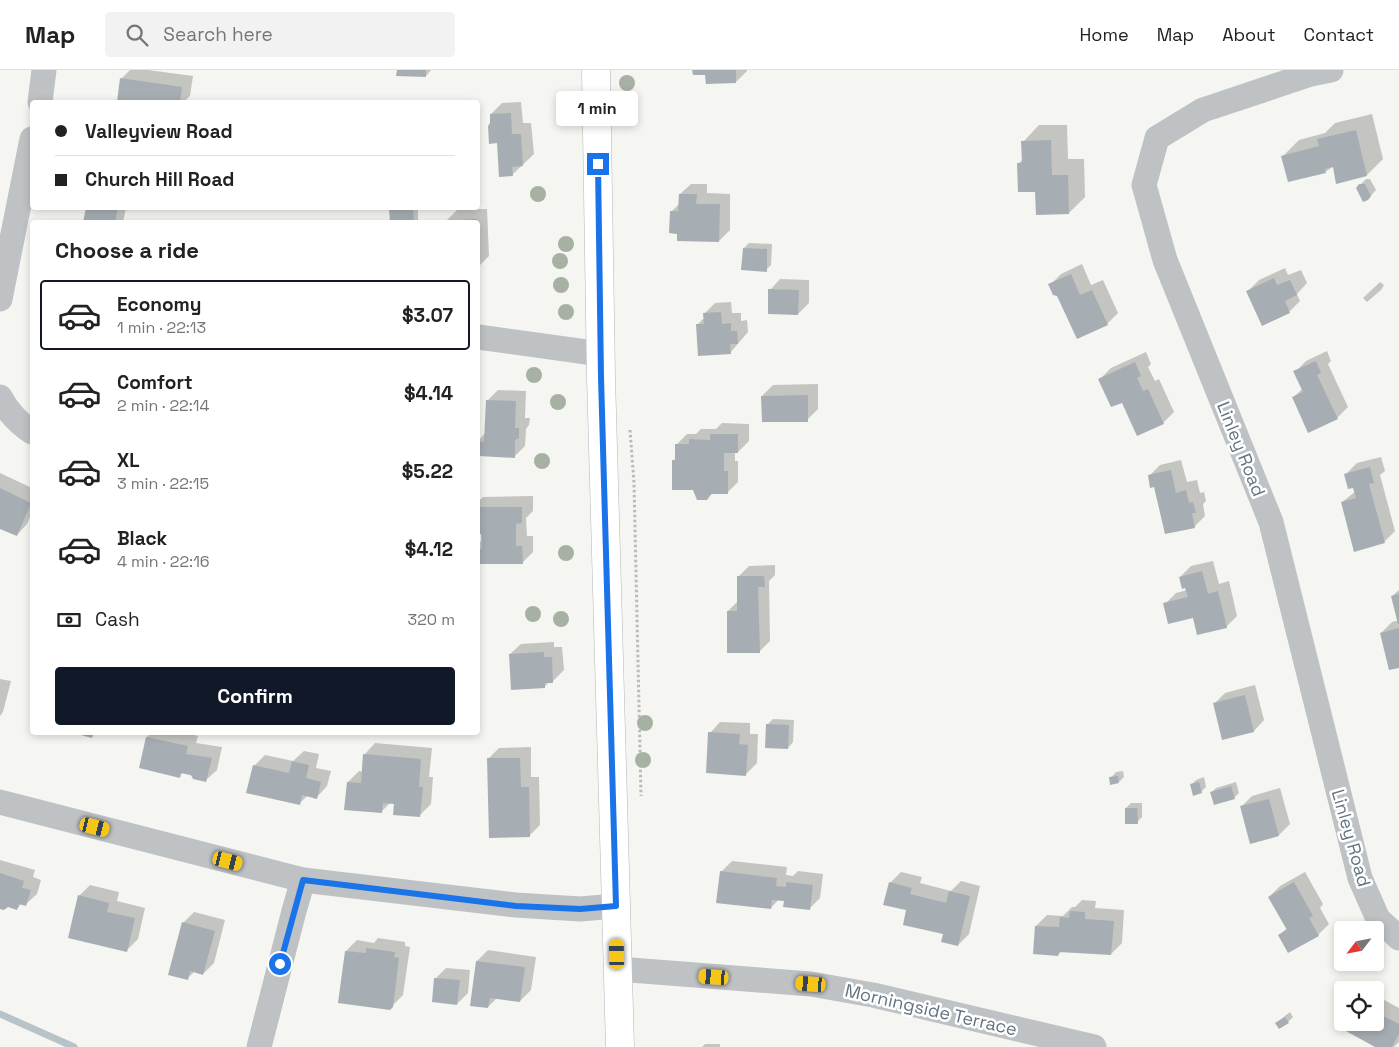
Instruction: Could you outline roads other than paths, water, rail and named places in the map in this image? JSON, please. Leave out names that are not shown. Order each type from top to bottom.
[{"type":"main road","points":[[596,70],[601,354],[620,1047]]},
{"type":"street","points":[[40,100],[44,70]]},
{"type":"street","name":"Linley Road","points":[[1331,70],[1311,74],[1203,110],[1173,128],[1158,138],[1144,185],[1165,260],[1270,522],[1360,878],[1378,919],[1399,938]]},
{"type":"street","points":[[0,299],[30,149]]},
{"type":"street","points":[[480,338],[601,354]]},
{"type":"street","points":[[0,397],[17,421],[30,431]]},
{"type":"street","points":[[0,802],[303,880],[516,906],[580,909],[616,906]]},
{"type":"street","points":[[259,1047],[303,880]]},
{"type":"street","name":"Morningside Terrace","points":[[618,969],[811,984],[873,995],[1094,1047]]},
{"type":"waterway","points":[[0,1014],[74,1047]]}]
